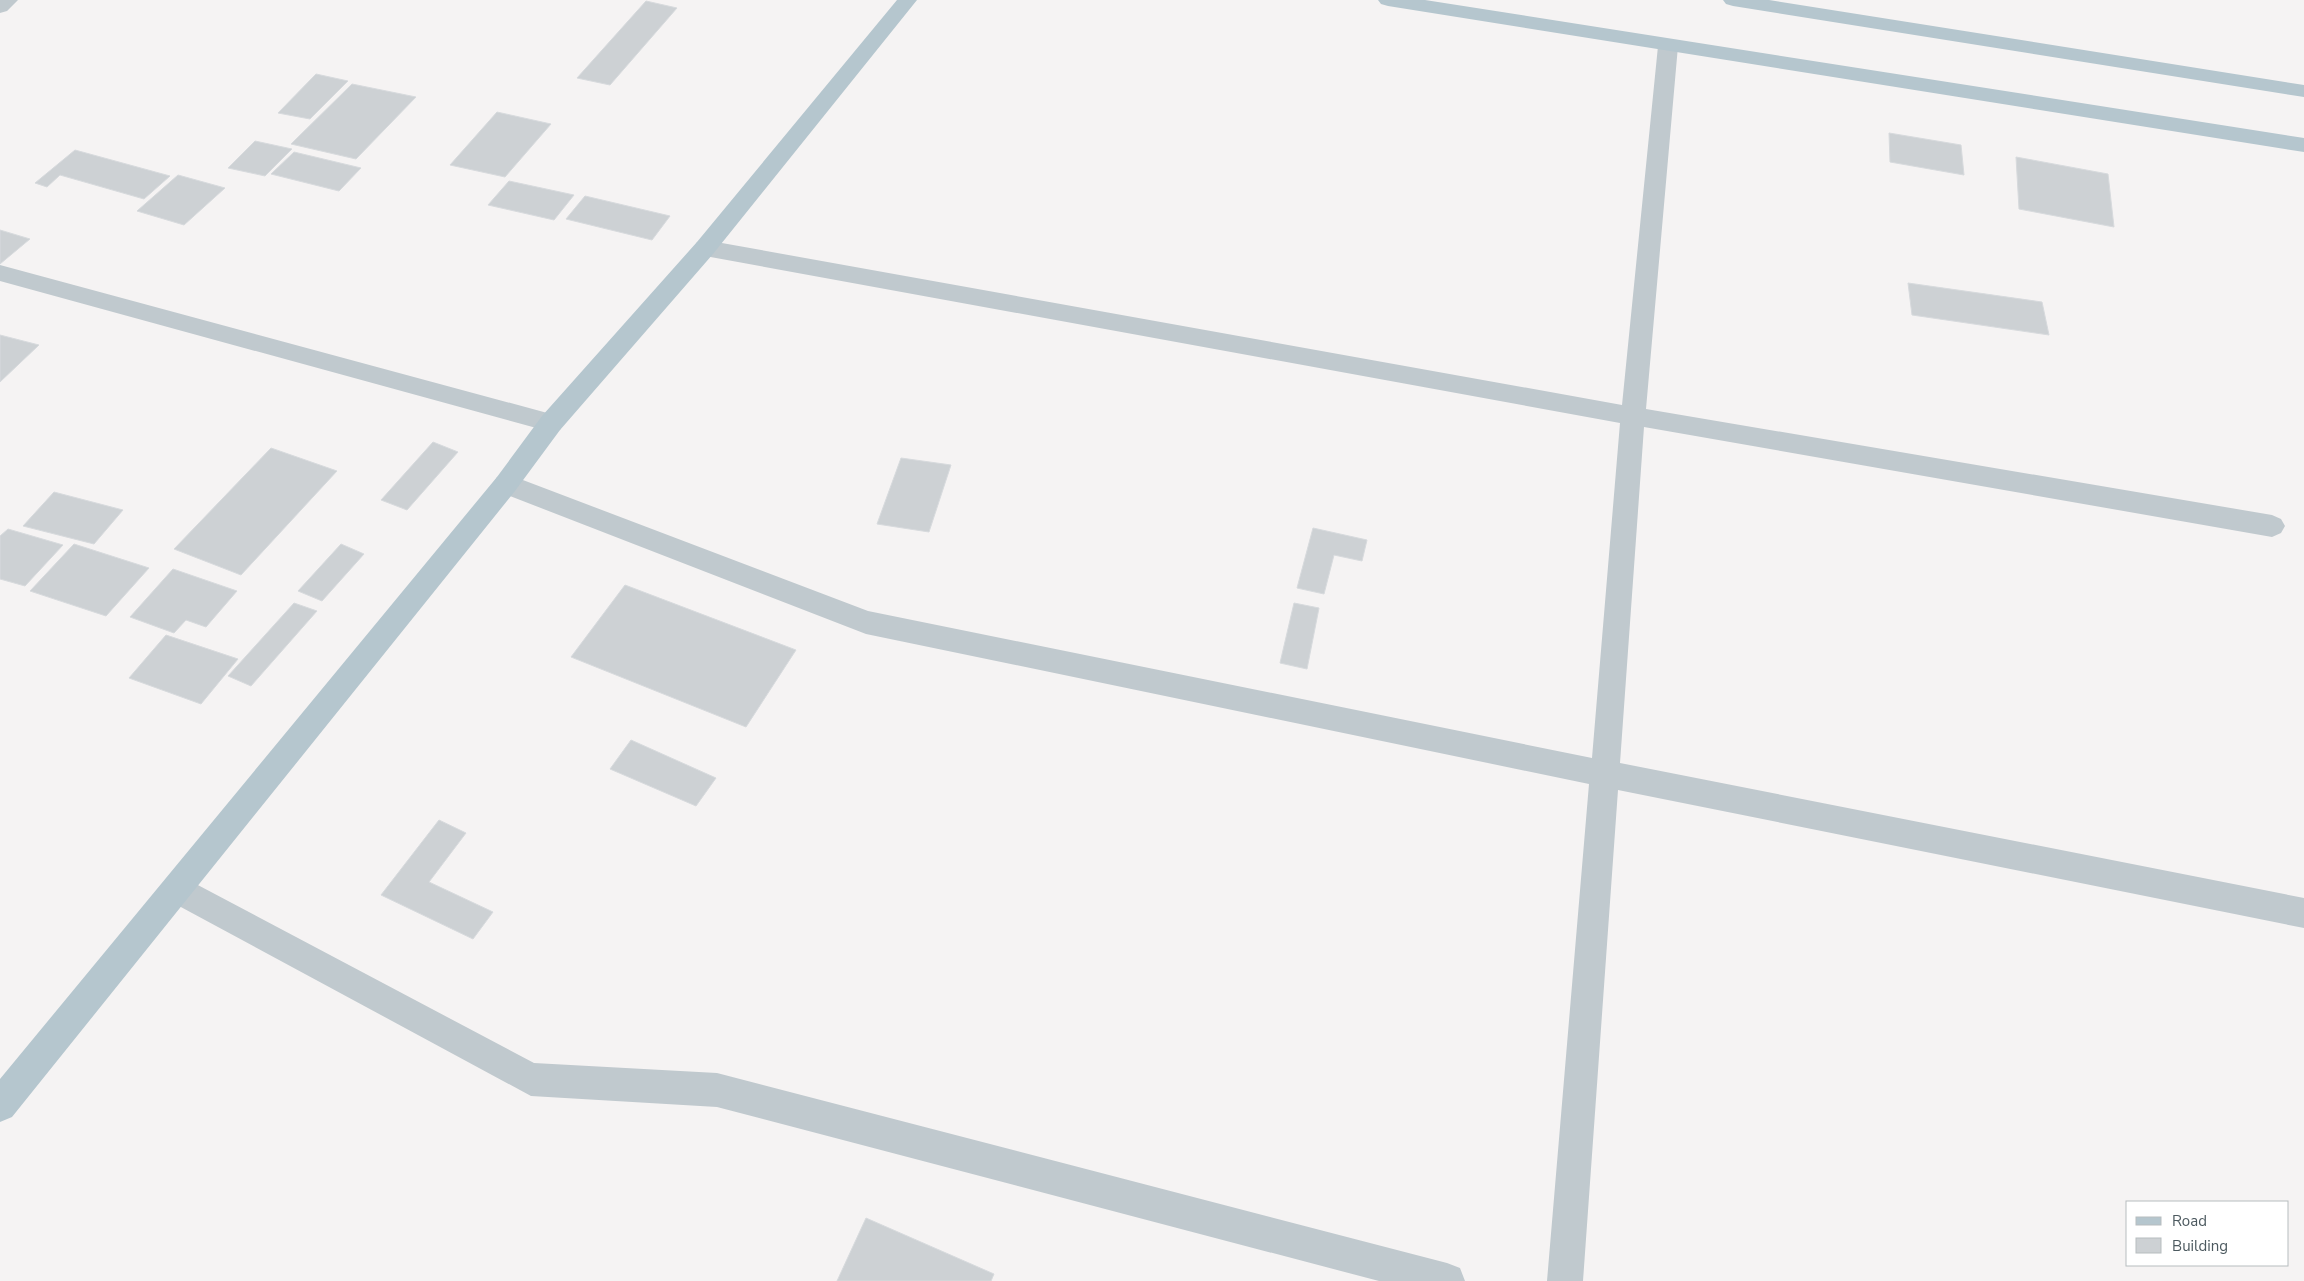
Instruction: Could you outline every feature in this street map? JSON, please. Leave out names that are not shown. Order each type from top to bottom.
[{"type":"main road","points":[[0,1106],[506,484],[551,423],[705,248],[907,0]]},
{"type":"main road","points":[[1388,0],[1668,46],[2304,145]]},
{"type":"main road","points":[[1733,0],[2304,91]]},
{"type":"street","points":[[0,7],[8,0]]},
{"type":"street","points":[[1565,1281],[1634,416],[1668,46]]},
{"type":"street","points":[[705,248],[1634,416],[2272,526]]},
{"type":"street","points":[[0,273],[551,423]]},
{"type":"street","points":[[506,484],[866,622],[1606,774],[2304,913]]},
{"type":"street","points":[[177,889],[531,1079],[717,1090],[1447,1281]]},
{"type":"building","points":[[646,1],[677,8],[610,85],[577,78]]},
{"type":"building","points":[[316,74],[348,81],[310,119],[278,113]]},
{"type":"building","points":[[352,84],[416,97],[356,159],[291,144]]},
{"type":"building","points":[[497,112],[551,124],[505,177],[450,165]]},
{"type":"building","points":[[1889,133],[1961,145],[1964,175],[1890,162]]},
{"type":"building","points":[[255,141],[292,149],[265,176],[228,168]]},
{"type":"building","points":[[75,150],[170,176],[144,199],[60,175],[47,187],[35,183]]},
{"type":"building","points":[[294,152],[361,168],[339,191],[271,174]]},
{"type":"building","points":[[2016,157],[2108,174],[2114,227],[2019,209]]},
{"type":"building","points":[[178,175],[225,188],[184,225],[137,211]]},
{"type":"building","points":[[509,181],[574,195],[554,220],[488,205]]},
{"type":"building","points":[[585,196],[670,216],[652,240],[566,219]]},
{"type":"building","points":[[0,230],[30,239],[0,264]]},
{"type":"building","points":[[1908,283],[2042,302],[2049,335],[1912,315]]},
{"type":"building","points":[[0,335],[39,345],[0,382]]},
{"type":"building","points":[[433,442],[458,452],[407,510],[381,500]]},
{"type":"building","points":[[271,448],[337,471],[241,575],[174,549]]},
{"type":"building","points":[[901,458],[951,465],[929,532],[877,524]]},
{"type":"building","points":[[54,492],[123,510],[94,544],[23,526]]},
{"type":"building","points":[[1313,528],[1367,540],[1362,561],[1334,555],[1324,594],[1297,588]]},
{"type":"building","points":[[8,529],[63,545],[25,586],[0,579],[0,536]]},
{"type":"building","points":[[74,544],[149,568],[106,616],[30,591]]},
{"type":"building","points":[[341,544],[364,554],[322,601],[298,591]]},
{"type":"building","points":[[173,569],[237,591],[206,627],[186,620],[174,633],[130,617]]},
{"type":"building","points":[[625,585],[796,650],[746,727],[571,657]]},
{"type":"building","points":[[294,603],[317,611],[251,686],[228,676]]},
{"type":"building","points":[[1294,603],[1319,608],[1307,669],[1280,663]]},
{"type":"building","points":[[166,635],[238,659],[201,704],[129,678]]},
{"type":"building","points":[[631,740],[716,778],[696,806],[610,769]]},
{"type":"building","points":[[439,820],[466,833],[429,882],[493,912],[473,939],[381,895]]},
{"type":"building","points":[[866,1218],[994,1274],[991,1281],[837,1281]]}]
